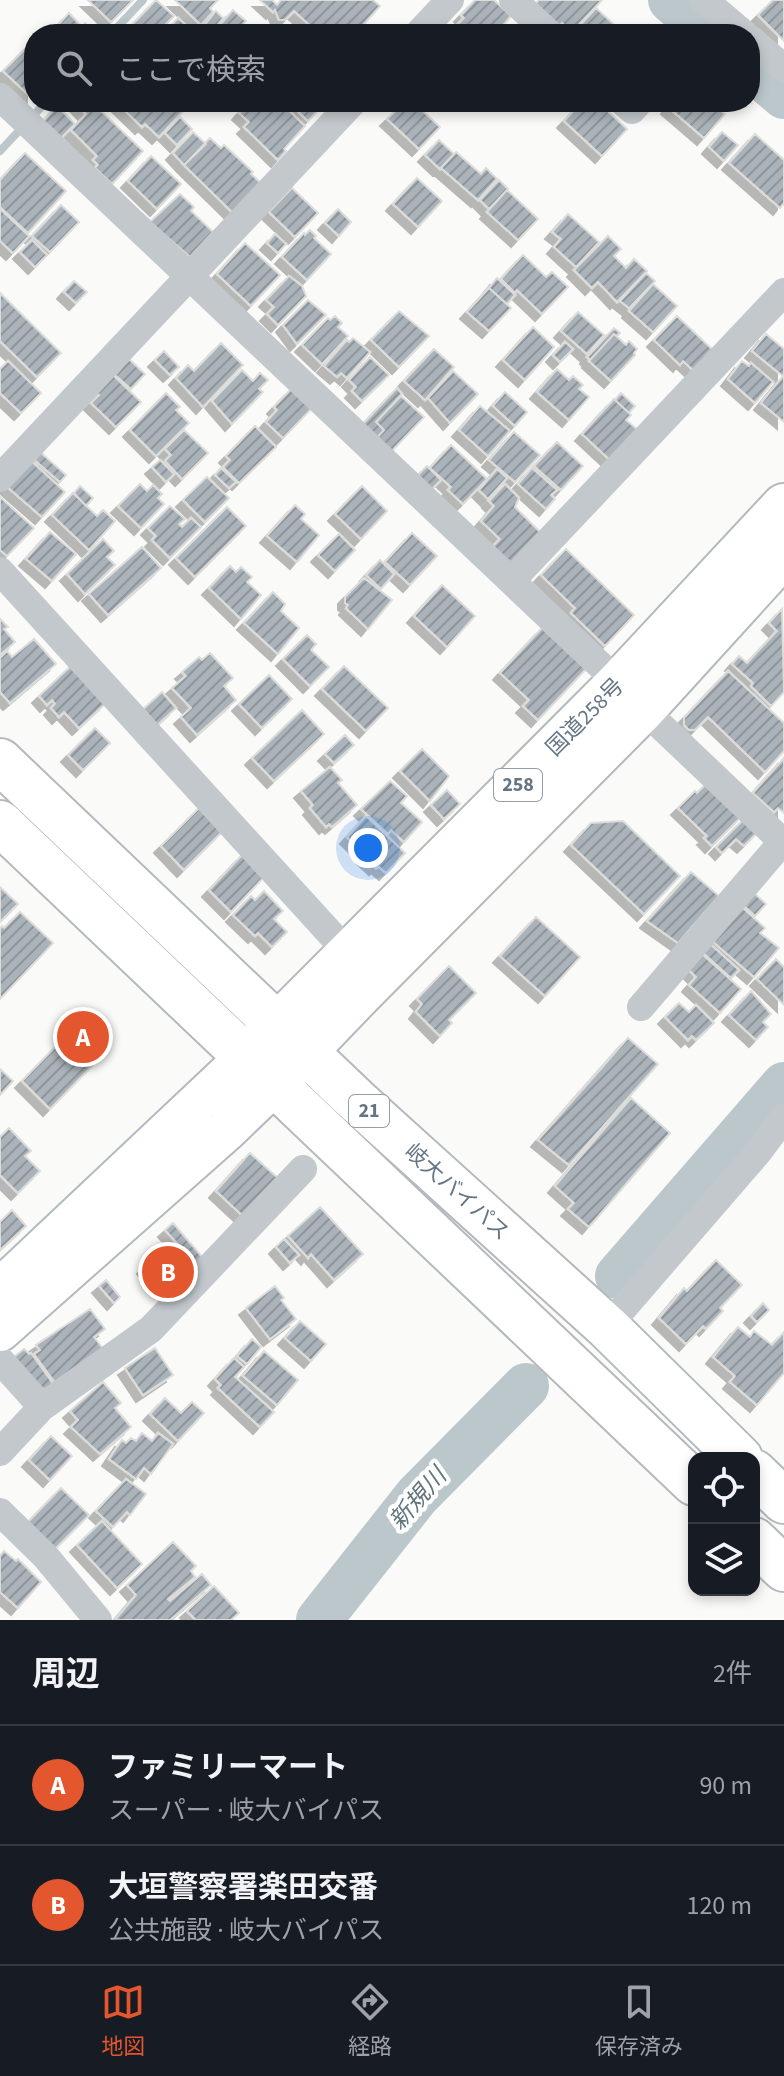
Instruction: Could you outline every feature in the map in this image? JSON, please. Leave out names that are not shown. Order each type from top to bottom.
[{"type":"highway","name":"国道258号","points":[[259,1072],[631,696],[784,506]]},
{"type":"highway","name":"国道258号","points":[[292,1038],[349,954],[784,554]]},
{"type":"highway","name":"岐大バイパス","points":[[0,761],[292,1038],[607,1327],[734,1452]]},
{"type":"highway","name":"21","points":[[0,823],[688,1477]]},
{"type":"highway","points":[[760,1478],[784,1501]]},
{"type":"highway","points":[[760,1546],[784,1569]]},
{"type":"main road","points":[[0,1289],[259,1072]]},
{"type":"main road","points":[[0,1331],[226,1131],[259,1072]]},
{"type":"street","points":[[427,24],[450,0]]},
{"type":"street","points":[[513,0],[539,24]]},
{"type":"street","points":[[704,0],[732,24]]},
{"type":"street","points":[[760,48],[784,68]]},
{"type":"street","points":[[0,478],[344,112]]},
{"type":"street","points":[[18,114],[512,580],[783,842],[641,1007]]},
{"type":"street","points":[[512,580],[784,292]]},
{"type":"street","points":[[0,571],[349,954]]},
{"type":"street","points":[[607,1327],[759,1151],[784,1117]]},
{"type":"street","points":[[0,1452],[42,1407],[151,1329],[303,1169]]},
{"type":"street","points":[[0,1360],[42,1407]]},
{"type":"street","points":[[0,1512],[46,1557],[98,1620]]},
{"type":"building","points":[[88,0],[133,0],[111,22]]},
{"type":"building","points":[[156,0],[174,16],[166,24],[133,24]]},
{"type":"building","points":[[175,0],[218,0],[210,8],[213,12],[200,24]]},
{"type":"building","points":[[260,0],[272,0],[277,5],[281,0],[373,0],[380,6],[364,24],[308,24],[294,11],[285,20],[279,20],[275,10],[273,12]]},
{"type":"building","points":[[475,0],[494,0],[511,16],[504,24],[458,24],[464,18],[461,15]]},
{"type":"building","points":[[539,0],[602,0],[580,24],[556,24],[533,7]]},
{"type":"building","points":[[773,0],[784,0],[784,41],[758,15]]},
{"type":"building","points":[[596,8],[613,24],[581,24]]},
{"type":"building","points":[[233,10],[246,21],[243,24],[221,24]]},
{"type":"building","points":[[216,11],[223,18],[218,24],[206,24]]},
{"type":"building","points":[[69,13],[79,24],[59,24]]},
{"type":"building","points":[[24,50],[24,91],[3,71]]},
{"type":"building","points":[[51,112],[63,112],[75,124],[60,139],[42,122]]},
{"type":"building","points":[[84,112],[102,112],[143,151],[112,184],[95,168],[98,165],[93,160],[97,156],[71,130],[86,114]]},
{"type":"building","points":[[126,112],[182,112],[159,137],[145,124],[142,127]]},
{"type":"building","points":[[290,112],[305,126],[278,160],[244,127],[249,122],[239,113]]},
{"type":"building","points":[[299,112],[317,112],[308,121]]},
{"type":"building","points":[[394,112],[424,112],[440,127],[419,149],[387,119]]},
{"type":"building","points":[[573,112],[609,112],[627,129],[602,156],[564,121]]},
{"type":"building","points":[[674,112],[725,114],[704,138]]},
{"type":"building","points":[[180,117],[192,129],[177,145],[165,133]]},
{"type":"building","points":[[193,132],[206,144],[184,165],[173,153]]},
{"type":"building","points":[[722,132],[738,145],[724,161],[709,147]]},
{"type":"building","points":[[755,134],[784,160],[784,203],[780,208],[729,163]]},
{"type":"building","points":[[210,138],[221,148],[224,145],[261,183],[233,213],[184,165]]},
{"type":"building","points":[[439,140],[454,154],[440,169],[425,155]]},
{"type":"building","points":[[456,152],[481,174],[486,168],[497,179],[478,200],[441,168]]},
{"type":"building","points":[[25,153],[66,191],[28,233],[0,207],[0,180]]},
{"type":"building","points":[[151,156],[181,184],[157,209],[128,181]]},
{"type":"building","points":[[417,178],[442,201],[418,227],[393,204]]},
{"type":"building","points":[[499,180],[508,189],[489,209],[480,200]]},
{"type":"building","points":[[292,188],[318,213],[295,237],[269,212]]},
{"type":"building","points":[[507,190],[538,219],[518,240],[487,212]]},
{"type":"building","points":[[180,194],[194,207],[191,211],[213,232],[190,257],[150,222]]},
{"type":"building","points":[[61,205],[79,222],[50,252],[32,236]]},
{"type":"building","points":[[0,209],[29,236],[13,253],[0,241]]},
{"type":"building","points":[[338,209],[351,222],[339,236],[325,223]]},
{"type":"building","points":[[568,214],[599,242],[576,267],[554,247],[561,239],[552,232]]},
{"type":"building","points":[[310,230],[331,254],[307,280],[282,257]]},
{"type":"building","points":[[275,234],[286,244],[278,253],[267,243]]},
{"type":"building","points":[[608,236],[621,249],[614,256],[626,268],[634,259],[647,271],[617,302],[598,282],[592,288],[574,270]]},
{"type":"building","points":[[32,240],[47,255],[35,267],[20,252]]},
{"type":"building","points":[[245,243],[280,275],[251,306],[217,274]]},
{"type":"building","points":[[523,255],[546,277],[552,272],[568,287],[542,314],[501,279]]},
{"type":"building","points":[[646,273],[655,281],[629,308],[620,301]]},
{"type":"building","points":[[289,276],[302,286],[306,296],[278,325],[267,314],[274,307],[266,300]]},
{"type":"building","points":[[497,278],[515,295],[507,304],[489,288]]},
{"type":"building","points":[[74,281],[87,292],[76,303],[64,292]]},
{"type":"building","points":[[653,284],[677,306],[653,332],[629,311]]},
{"type":"building","points":[[489,288],[511,308],[489,331],[467,312]]},
{"type":"building","points":[[0,293],[61,353],[37,377],[0,341]]},
{"type":"building","points":[[308,300],[326,315],[297,344],[283,325]]},
{"type":"building","points":[[399,311],[429,336],[399,367],[371,340]]},
{"type":"building","points":[[578,312],[604,335],[587,354],[561,331]]},
{"type":"building","points":[[335,316],[342,323],[338,327],[348,336],[322,364],[302,345],[328,318],[330,320]]},
{"type":"building","points":[[677,316],[715,352],[696,373],[683,361],[680,365],[654,340]]},
{"type":"building","points":[[533,327],[554,347],[525,380],[503,360]]},
{"type":"building","points":[[614,328],[620,333],[617,336],[614,334],[590,360],[587,357]]},
{"type":"building","points":[[614,334],[626,345],[629,341],[637,349],[611,381],[589,361]]},
{"type":"building","points":[[766,334],[784,349],[784,377],[752,351]]},
{"type":"building","points":[[353,338],[370,352],[347,378],[341,373],[337,377],[324,366],[347,340],[349,342]]},
{"type":"building","points":[[565,342],[573,349],[560,362],[553,355]]},
{"type":"building","points":[[221,343],[243,365],[203,407],[176,378],[188,365],[194,371]]},
{"type":"building","points":[[434,349],[454,367],[425,400],[404,381]]},
{"type":"building","points":[[164,351],[179,367],[170,375],[155,360]]},
{"type":"building","points":[[370,357],[389,375],[362,401],[352,391],[356,387],[349,380]]},
{"type":"building","points":[[129,359],[145,374],[131,389],[115,375]]},
{"type":"building","points":[[8,361],[41,393],[21,413],[0,393],[0,369]]},
{"type":"building","points":[[742,361],[749,366],[751,363],[773,382],[755,403],[728,379]]},
{"type":"building","points":[[557,369],[569,380],[573,376],[583,385],[579,389],[589,397],[569,420],[537,392]]},
{"type":"building","points":[[242,370],[253,381],[260,373],[268,380],[259,389],[263,392],[232,424],[212,401]]},
{"type":"building","points":[[453,371],[478,394],[450,423],[428,398]]},
{"type":"building","points":[[113,375],[141,402],[116,427],[91,403],[99,395],[96,392]]},
{"type":"building","points":[[784,377],[784,422],[761,403]]},
{"type":"building","points":[[397,388],[402,394],[376,422],[384,430],[374,441],[360,427]]},
{"type":"building","points":[[291,389],[311,409],[283,438],[266,422],[277,410],[274,407]]},
{"type":"building","points":[[505,392],[527,412],[515,426],[493,406]]},
{"type":"building","points":[[166,393],[180,407],[176,410],[189,423],[156,456],[130,430]]},
{"type":"building","points":[[621,393],[635,406],[629,413],[615,400]]},
{"type":"building","points":[[401,396],[424,417],[389,454],[374,441],[384,430],[376,422]]},
{"type":"building","points":[[614,399],[631,415],[626,420],[638,430],[610,460],[582,434]]},
{"type":"building","points":[[480,406],[510,431],[488,456],[459,430]]},
{"type":"building","points":[[255,426],[276,447],[239,483],[223,467],[230,460],[226,456]]},
{"type":"building","points":[[184,430],[208,453],[182,479],[165,461],[171,455],[165,449]]},
{"type":"building","points":[[514,432],[540,455],[515,482],[489,460]]},
{"type":"building","points":[[557,442],[583,466],[561,490],[534,466]]},
{"type":"building","points":[[451,445],[487,479],[463,504],[448,490],[451,487],[430,468]]},
{"type":"building","points":[[39,451],[66,475],[60,482],[32,458]]},
{"type":"building","points":[[29,459],[65,492],[42,517],[5,485]]},
{"type":"building","points":[[160,460],[174,474],[166,482],[152,467]]},
{"type":"building","points":[[427,466],[441,480],[429,492],[415,478]]},
{"type":"building","points":[[221,468],[236,482],[229,488],[215,475]]},
{"type":"building","points":[[532,468],[557,490],[551,495],[555,499],[546,509],[518,484]]},
{"type":"building","points":[[497,469],[507,478],[488,499],[479,490]]},
{"type":"building","points":[[207,477],[229,498],[205,522],[183,500]]},
{"type":"building","points":[[140,484],[147,491],[153,485],[162,494],[158,498],[164,504],[141,528],[118,506]]},
{"type":"building","points":[[505,484],[519,498],[515,507],[540,532],[514,565],[492,547],[500,539],[481,521],[494,506],[489,501]]},
{"type":"building","points":[[80,486],[93,498],[86,506],[74,493]]},
{"type":"building","points":[[362,486],[387,511],[361,539],[335,514]]},
{"type":"building","points":[[73,493],[97,516],[103,510],[115,521],[89,550],[52,515]]},
{"type":"building","points":[[0,497],[34,528],[7,556],[0,550]]},
{"type":"building","points":[[295,505],[305,514],[301,519],[319,535],[297,562],[267,536]]},
{"type":"building","points":[[170,506],[185,519],[179,524],[182,527],[191,518],[201,527],[170,558],[152,540],[156,536],[148,528]]},
{"type":"building","points":[[227,507],[246,526],[195,577],[176,558]]},
{"type":"building","points":[[50,532],[76,554],[52,581],[26,559]]},
{"type":"building","points":[[412,533],[437,556],[410,585],[385,562]]},
{"type":"building","points":[[339,534],[355,550],[335,571],[318,555]]},
{"type":"building","points":[[103,539],[114,551],[107,557],[115,565],[85,594],[67,574]]},
{"type":"building","points":[[142,547],[161,568],[108,615],[89,594]]},
{"type":"building","points":[[566,549],[634,615],[605,646],[571,613],[575,608],[541,575]]},
{"type":"building","points":[[380,560],[394,574],[381,589],[366,575]]},
{"type":"building","points":[[230,566],[236,572],[241,567],[252,577],[247,582],[261,595],[241,619],[209,588]]},
{"type":"building","points":[[364,578],[392,600],[368,629],[346,608],[348,605],[345,603],[345,597]]},
{"type":"building","points":[[442,585],[475,616],[447,647],[414,616]]},
{"type":"building","points":[[273,592],[285,604],[281,611],[299,628],[278,654],[244,623]]},
{"type":"building","points":[[782,609],[784,692],[771,706],[751,686],[753,683],[732,664],[739,656],[747,663],[777,631],[769,623]]},
{"type":"building","points":[[0,619],[15,642],[0,655]]},
{"type":"building","points":[[542,628],[586,669],[538,720],[523,706],[529,700],[500,673]]},
{"type":"building","points":[[307,635],[316,644],[311,650],[329,667],[310,686],[283,659]]},
{"type":"building","points":[[34,639],[56,664],[10,703],[0,692],[0,658],[7,651],[12,657]]},
{"type":"building","points":[[210,653],[233,678],[224,686],[236,700],[197,735],[181,717],[191,708],[172,688],[186,676],[182,672],[199,657],[202,660]]},
{"type":"building","points":[[72,665],[106,703],[79,728],[64,712],[59,717],[51,708],[55,704],[52,700],[47,705],[39,696]]},
{"type":"building","points":[[344,666],[388,708],[366,731],[322,689]]},
{"type":"building","points":[[728,671],[784,723],[784,751],[765,772],[708,717],[695,730],[689,730],[684,725],[684,718]]},
{"type":"building","points":[[269,675],[292,699],[262,728],[239,704]]},
{"type":"building","points":[[162,692],[176,708],[155,727],[141,711]]},
{"type":"building","points":[[302,710],[324,734],[274,781],[252,758]]},
{"type":"building","points":[[95,728],[110,743],[83,770],[68,755]]},
{"type":"building","points":[[345,735],[354,745],[334,763],[325,754]]},
{"type":"building","points":[[422,749],[449,776],[430,801],[400,771]]},
{"type":"building","points":[[784,758],[784,813],[778,808],[774,812],[753,793]]},
{"type":"building","points":[[330,767],[342,780],[338,783],[357,805],[332,827],[329,824],[326,827],[301,791]]},
{"type":"building","points":[[390,781],[407,796],[401,803],[422,822],[404,842],[391,830],[388,834],[361,809]]},
{"type":"building","points":[[707,783],[741,817],[712,846],[704,838],[707,836],[678,808]]},
{"type":"building","points":[[447,790],[460,804],[444,819],[431,805]]},
{"type":"building","points":[[199,808],[222,832],[184,870],[161,846]]},
{"type":"building","points":[[366,816],[405,853],[386,873],[364,857],[366,855],[347,837]]},
{"type":"building","points":[[744,819],[758,832],[744,846],[736,839],[722,853],[716,847]]},
{"type":"building","points":[[623,821],[680,876],[644,914],[571,845],[591,823]]},
{"type":"building","points":[[243,854],[265,876],[231,912],[209,890]]},
{"type":"building","points":[[691,872],[719,896],[678,943],[647,921]]},
{"type":"building","points":[[0,887],[18,904],[0,922]]},
{"type":"building","points":[[264,891],[283,911],[274,919],[287,932],[272,947],[233,915],[251,896],[255,900]]},
{"type":"building","points":[[753,892],[766,904],[755,916],[742,904]]},
{"type":"building","points":[[742,907],[765,928],[760,933],[779,948],[754,977],[712,941]]},
{"type":"building","points":[[20,912],[53,943],[0,999],[0,929]]},
{"type":"building","points":[[536,917],[580,957],[545,996],[500,956]]},
{"type":"building","points":[[708,942],[739,970],[731,978],[701,951]]},
{"type":"building","points":[[702,954],[741,989],[720,1013],[689,985],[696,977],[689,970]]},
{"type":"building","points":[[776,959],[784,967],[784,1005],[757,979]]},
{"type":"building","points":[[449,966],[476,993],[449,1020],[452,1023],[440,1036],[416,1012],[422,1004],[417,999]]},
{"type":"building","points":[[751,991],[771,1014],[763,1022],[768,1027],[756,1040],[729,1015]]},
{"type":"building","points":[[679,1003],[689,1012],[696,1005],[714,1023],[696,1040],[692,1036],[688,1040],[665,1017]]},
{"type":"building","points":[[67,1035],[95,1063],[50,1109],[22,1081]]},
{"type":"building","points":[[628,1038],[658,1064],[569,1165],[538,1140]]},
{"type":"building","points":[[0,1069],[13,1081],[0,1095]]},
{"type":"building","points":[[631,1098],[670,1133],[589,1227],[568,1209],[574,1203],[555,1186]]},
{"type":"building","points":[[9,1128],[31,1151],[25,1156],[40,1171],[18,1193],[0,1175],[0,1137]]},
{"type":"building","points":[[250,1153],[279,1179],[245,1218],[216,1191]]},
{"type":"building","points":[[320,1207],[363,1254],[334,1280],[311,1254],[308,1258],[288,1236]]},
{"type":"building","points":[[12,1210],[26,1226],[0,1250],[0,1222]]},
{"type":"building","points":[[173,1223],[203,1258],[196,1264],[165,1230]]},
{"type":"building","points":[[284,1239],[299,1255],[290,1263],[276,1247]]},
{"type":"building","points":[[169,1244],[191,1268],[166,1291],[144,1267]]},
{"type":"building","points":[[716,1260],[742,1285],[720,1308],[723,1311],[706,1329],[703,1326],[686,1344],[659,1318],[684,1288],[687,1291]]},
{"type":"building","points":[[106,1280],[120,1297],[114,1303],[99,1286]]},
{"type":"building","points":[[275,1286],[284,1298],[281,1300],[296,1319],[270,1339],[246,1308]]},
{"type":"building","points":[[763,1303],[769,1310],[757,1322],[751,1316]]},
{"type":"building","points":[[90,1309],[105,1329],[94,1337],[104,1350],[56,1384],[34,1354],[40,1350],[36,1345]]},
{"type":"building","points":[[300,1321],[326,1344],[311,1361],[285,1338]]},
{"type":"building","points":[[738,1327],[750,1337],[754,1331],[772,1345],[784,1332],[784,1373],[757,1405],[730,1382],[735,1376],[713,1357]]},
{"type":"building","points":[[252,1339],[261,1347],[247,1364],[237,1356]]},
{"type":"building","points":[[155,1348],[173,1375],[143,1395],[125,1368]]},
{"type":"building","points":[[24,1349],[31,1353],[54,1385],[39,1395],[10,1360]]},
{"type":"building","points":[[264,1351],[298,1380],[277,1405],[243,1376]]},
{"type":"building","points":[[234,1358],[244,1367],[235,1377],[274,1412],[260,1427],[218,1388],[221,1385],[215,1379]]},
{"type":"building","points":[[103,1382],[121,1403],[115,1408],[131,1427],[100,1454],[71,1427],[78,1420],[70,1411]]},
{"type":"building","points":[[165,1398],[181,1413],[192,1402],[204,1413],[178,1441],[150,1414]]},
{"type":"building","points":[[142,1433],[152,1441],[158,1433],[173,1444],[151,1474],[144,1468],[136,1479],[109,1459],[122,1440],[126,1443],[131,1438],[136,1441]]},
{"type":"building","points":[[51,1436],[72,1456],[50,1480],[29,1460]]},
{"type":"building","points":[[126,1479],[146,1494],[130,1515],[127,1512],[113,1527],[96,1511]]},
{"type":"building","points":[[61,1488],[89,1515],[53,1551],[26,1524]]},
{"type":"building","points":[[102,1521],[142,1564],[117,1588],[77,1545]]},
{"type":"building","points":[[173,1542],[196,1566],[191,1571],[195,1577],[168,1599],[170,1601],[202,1574],[211,1585],[170,1620],[115,1620],[136,1595],[127,1585]]},
{"type":"building","points":[[4,1551],[16,1561],[18,1559],[41,1582],[18,1608],[0,1592],[0,1556]]},
{"type":"building","points":[[214,1586],[239,1613],[231,1620],[196,1620],[187,1611]]},
{"type":"waterway","points":[[120,24],[143,0]]},
{"type":"waterway","name":"新規川","points":[[671,0],[699,24]]},
{"type":"waterway","name":"新規川","points":[[760,76],[784,96]]},
{"type":"waterway","points":[[0,151],[37,112]]},
{"type":"waterway","name":"新規川","points":[[618,1276],[784,1085]]},
{"type":"waterway","name":"新規川","points":[[319,1620],[417,1496],[526,1386]]},
{"type":"place","name":"ファミリーマート","points":[[83,1037]]},
{"type":"place","name":"大垣警察署楽田交番","points":[[168,1272]]}]
